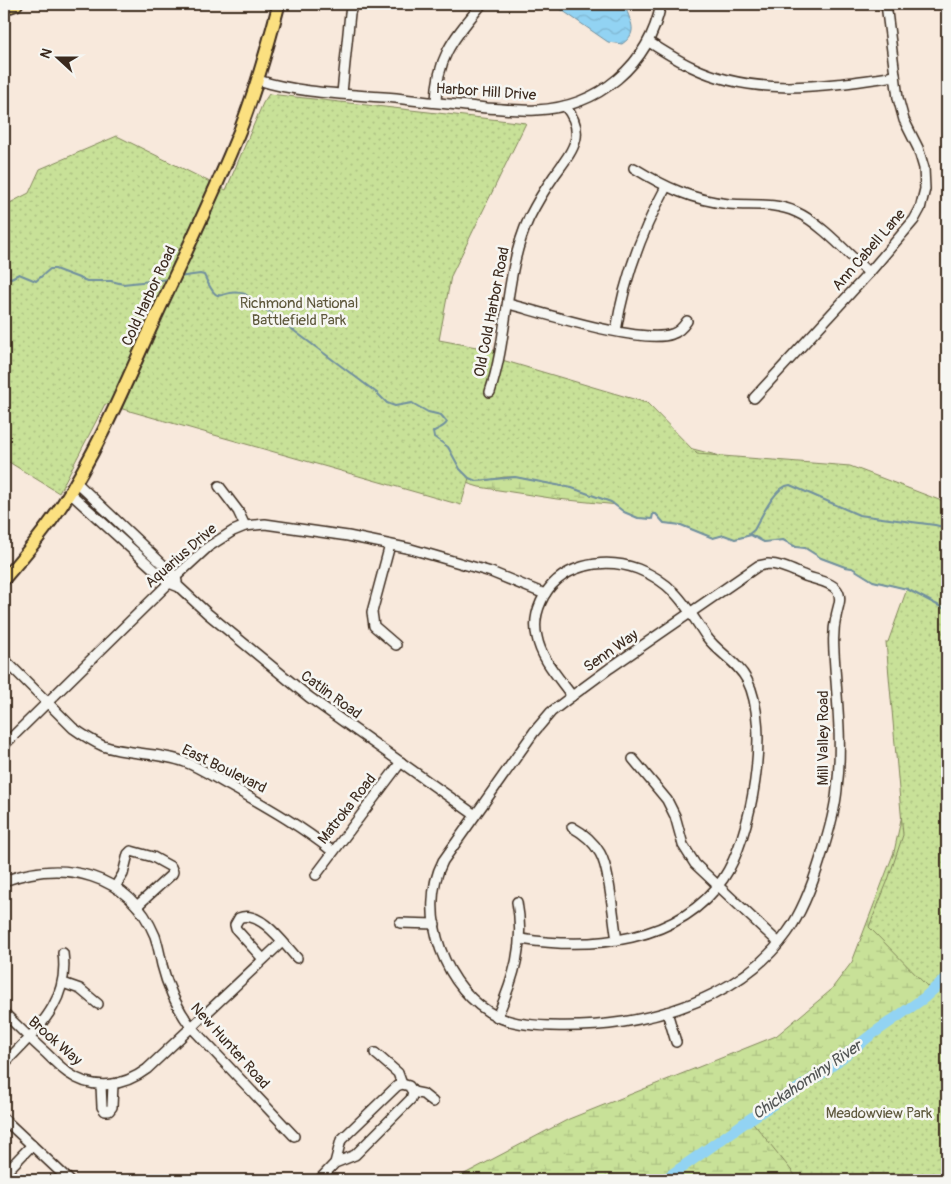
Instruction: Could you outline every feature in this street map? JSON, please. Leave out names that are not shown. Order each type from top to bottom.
[{"type":"highway","points":[[4,8],[16,4]]},
{"type":"main road","name":"Cold Harbor Road","points":[[4,579],[37,541],[70,493],[115,406],[240,130],[258,80],[279,4]]},
{"type":"street","points":[[342,93],[352,4]]},
{"type":"street","points":[[436,102],[438,76],[444,56],[457,35],[482,4]]},
{"type":"street","name":"Harbor Hill Drive","points":[[258,80],[307,90],[522,111],[565,106],[590,96],[614,82],[634,64],[649,42],[659,18],[662,4]]},
{"type":"street","name":"Ann Cabell Lane","points":[[754,398],[869,273],[914,220],[920,209],[925,189],[923,163],[904,120],[895,76],[886,4]]},
{"type":"street","points":[[649,42],[704,72],[737,82],[763,87],[804,87],[895,76]]},
{"type":"street","name":"Old Cold Harbor Road","points":[[490,392],[502,349],[514,260],[523,233],[539,199],[569,155],[576,140],[577,129],[574,119],[565,106]]},
{"type":"street","points":[[634,168],[666,187],[693,197],[730,204],[776,206],[796,211],[811,221],[869,273]]},
{"type":"street","points":[[616,331],[622,295],[634,256],[653,211],[666,187]]},
{"type":"street","points":[[509,304],[572,322],[645,335],[667,335],[681,329],[687,321]]},
{"type":"street","name":"Catlin Road","points":[[76,482],[179,587],[286,679],[475,815]]},
{"type":"street","points":[[219,486],[238,511],[245,526]]},
{"type":"street","points":[[70,493],[172,580]]},
{"type":"street","name":"Aquarius Drive","points":[[4,746],[172,580],[220,538],[245,526],[265,524],[348,536],[411,548],[491,572],[545,594]]},
{"type":"street","points":[[390,545],[372,612],[374,626],[396,645]]},
{"type":"street","points":[[520,938],[561,943],[617,940],[652,931],[681,917],[699,905],[718,886],[735,857],[748,817],[757,762],[756,722],[752,693],[744,676],[732,661],[707,638],[676,594],[658,579],[636,568],[615,564],[590,565],[568,572],[554,582],[545,594],[536,617],[536,637],[543,654],[572,696]]},
{"type":"street","name":"Senn Way","points":[[475,815],[542,722],[572,696],[762,564],[774,564],[800,574]]},
{"type":"street","name":"Mill Valley Road","points":[[475,815],[439,869],[434,887],[435,924],[439,946],[453,975],[476,1003],[497,1017],[527,1024],[576,1026],[628,1021],[691,1004],[727,986],[756,965],[779,943],[800,910],[818,867],[832,817],[837,790],[839,712],[834,632],[840,598],[838,592],[831,585],[800,574]]},
{"type":"street","name":"East Boulevard","points":[[4,659],[73,728],[94,742],[115,749],[186,762],[294,822],[332,851]]},
{"type":"street","points":[[633,759],[667,800],[688,855],[703,873],[779,943]]},
{"type":"street","name":"Matroka Road","points":[[316,875],[332,851],[401,762]]},
{"type":"street","points":[[572,827],[589,838],[604,861],[617,940]]},
{"type":"street","points":[[115,887],[123,874],[128,854],[131,851],[153,856],[171,867],[172,874],[137,906]]},
{"type":"street","name":"New Hunter Road","points":[[4,881],[32,872],[66,871],[93,876],[115,887],[137,906],[156,938],[172,996],[183,1016],[191,1027],[294,1136]]},
{"type":"street","points":[[497,1017],[512,980],[520,938],[517,902]]},
{"type":"street","points":[[262,959],[236,929],[235,925],[239,918],[248,916],[258,919],[297,958]]},
{"type":"street","points":[[400,923],[435,924]]},
{"type":"street","name":"Brook Way","points":[[4,1013],[68,1073],[88,1083],[100,1085],[113,1084],[139,1075],[282,942]]},
{"type":"street","points":[[4,1064],[52,1011],[63,983],[63,953]]},
{"type":"street","points":[[63,983],[80,989],[98,1004]]},
{"type":"street","points":[[667,1012],[676,1042]]},
{"type":"street","points":[[375,1053],[398,1073],[402,1084]]},
{"type":"street","points":[[100,1085],[102,1107],[105,1111],[109,1111],[112,1107],[113,1084]]},
{"type":"street","points":[[335,1163],[341,1140],[397,1086],[402,1084],[409,1086],[413,1092],[423,1094],[433,1102]]},
{"type":"street","points":[[319,1180],[335,1163],[355,1155],[411,1099],[413,1092]]},
{"type":"street","points":[[4,1119],[69,1180]]},
{"type":"street","points":[[4,1174],[32,1145]]},
{"type":"green space","name":"Richmond National Battlefield Park","points":[[269,94],[526,123],[451,276],[439,340],[498,351],[502,360],[647,403],[697,454],[850,466],[947,503],[947,1180],[799,1180],[750,1119],[824,1072],[932,991],[869,927],[888,880],[903,835],[886,642],[888,642],[907,589],[873,581],[852,568],[821,558],[806,548],[796,547],[783,540],[764,542],[751,535],[735,539],[724,535],[713,538],[681,525],[664,523],[656,514],[653,514],[652,519],[638,518],[624,512],[611,502],[572,488],[515,477],[484,481],[476,481],[469,478],[461,505],[105,404],[59,493],[4,459],[4,206],[29,193],[40,169],[117,136],[226,190],[263,103]]},
{"type":"green space","name":"Meadowview Park","points":[[318,287],[646,437],[939,512],[947,1180],[453,1180],[569,1119],[776,1036],[830,991],[852,962],[894,852],[917,745],[911,580],[701,513],[557,499],[479,487],[453,479]]},
{"type":"water","points":[[553,4],[625,4],[632,25],[631,35],[622,44],[608,42]]},
{"type":"waterway","points":[[4,276],[11,278],[19,274],[36,281],[50,269],[55,269],[87,281],[111,281],[123,284],[169,279]]},
{"type":"waterway","points":[[178,277],[204,275],[217,295],[236,292],[245,294],[377,393],[387,403],[395,406],[412,403],[428,412],[441,415],[447,422],[443,427],[433,432],[434,437],[448,447],[460,469],[469,478],[476,481],[515,477],[572,488],[611,502],[624,512],[638,518],[652,519],[653,514],[656,514],[664,523],[681,525],[713,538],[724,535],[735,539],[751,535],[764,542],[783,540],[796,547],[805,548],[821,558],[852,568],[873,581],[907,589],[947,610]]},
{"type":"waterway","points":[[749,534],[754,530],[779,491],[790,485],[859,515],[947,528]]},
{"type":"waterway","name":"Chickahominy River","points":[[664,1180],[750,1119],[824,1072],[871,1035],[924,998],[947,977]]}]
